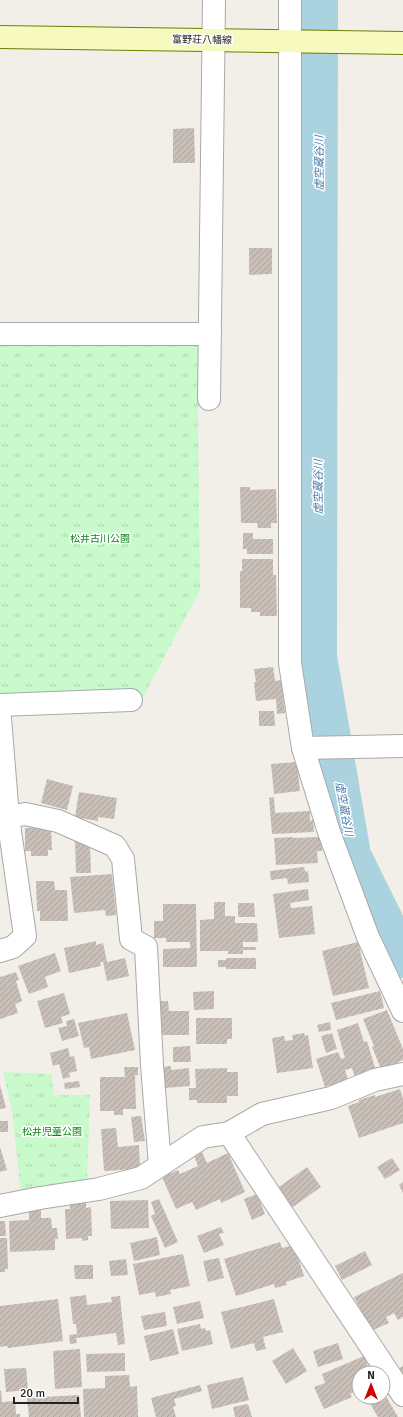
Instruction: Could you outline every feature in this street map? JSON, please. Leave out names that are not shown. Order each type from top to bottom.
[{"type":"main road","name":"富野荘八幡線","points":[[0,37],[403,43]]},
{"type":"street","points":[[209,399],[214,0]]},
{"type":"street","points":[[290,0],[294,42],[290,663],[303,748],[329,832],[368,937],[403,1011]]},
{"type":"street","points":[[0,334],[210,334]]},
{"type":"street","points":[[0,705],[131,700]]},
{"type":"street","points":[[0,718],[8,817],[25,936],[13,947],[0,951]]},
{"type":"street","points":[[303,748],[403,746]]},
{"type":"street","points":[[8,817],[25,814],[58,821],[115,846],[123,859],[131,939],[146,947],[152,1065],[160,1165]]},
{"type":"street","points":[[0,1206],[99,1189],[142,1178],[204,1136],[229,1133],[262,1114],[331,1098],[375,1080],[403,1074]]},
{"type":"street","points":[[229,1133],[403,1395]]},
{"type":"green space","name":"松井古川公園","points":[[0,341],[197,341],[200,590],[139,705],[0,705]]},
{"type":"green space","name":"松井児童公園","points":[[3,1072],[52,1074],[53,1095],[90,1095],[87,1182],[21,1193],[12,1111]]},
{"type":"building","points":[[194,128],[195,163],[173,163],[173,129]]},
{"type":"building","points":[[249,248],[272,248],[272,274],[249,275]]},
{"type":"building","points":[[240,487],[250,487],[250,490],[276,489],[277,523],[271,523],[271,528],[258,528],[257,523],[241,523]]},
{"type":"building","points":[[243,533],[253,533],[253,539],[273,539],[273,554],[247,554],[247,549],[243,549]]},
{"type":"building","points":[[242,559],[273,559],[273,575],[276,575],[277,616],[260,616],[260,612],[251,612],[251,608],[240,608],[240,571],[242,571]]},
{"type":"building","points":[[273,667],[275,681],[281,680],[285,713],[277,714],[276,699],[256,701],[254,669]]},
{"type":"building","points":[[259,711],[274,711],[275,726],[259,726]]},
{"type":"building","points":[[297,762],[300,791],[274,794],[271,764]]},
{"type":"building","points":[[47,779],[73,786],[67,810],[41,803]]},
{"type":"building","points":[[79,792],[117,798],[114,819],[98,817],[98,821],[75,817]]},
{"type":"building","points":[[274,797],[275,813],[310,811],[310,821],[313,820],[314,832],[272,834],[269,798]]},
{"type":"building","points":[[51,827],[52,850],[48,850],[48,856],[31,856],[31,851],[25,851],[25,828]]},
{"type":"building","points":[[321,837],[322,851],[317,851],[318,863],[276,865],[274,838]]},
{"type":"building","points":[[75,839],[90,845],[91,873],[76,873]]},
{"type":"building","points":[[304,867],[305,872],[308,871],[309,882],[288,884],[287,878],[271,880],[270,871]]},
{"type":"building","points":[[112,874],[116,915],[106,916],[105,910],[74,913],[70,877]]},
{"type":"building","points":[[36,881],[54,881],[55,890],[67,890],[68,921],[40,921],[40,911],[37,911]]},
{"type":"building","points":[[308,889],[309,900],[290,903],[291,908],[312,906],[315,934],[279,938],[273,894]]},
{"type":"building","points":[[214,902],[225,902],[225,916],[235,916],[235,923],[257,923],[258,942],[243,942],[243,947],[256,947],[256,950],[243,950],[243,954],[228,954],[228,951],[200,951],[200,920],[214,919]]},
{"type":"building","points":[[238,903],[254,903],[255,917],[238,917]]},
{"type":"building","points":[[163,904],[196,904],[197,967],[163,967],[163,949],[190,948],[190,942],[166,942],[166,938],[154,938],[154,921],[163,921]]},
{"type":"building","points":[[96,941],[96,945],[103,943],[107,962],[125,958],[129,976],[107,981],[103,962],[100,962],[101,966],[69,973],[64,948]]},
{"type":"building","points":[[358,942],[369,988],[333,996],[322,951]]},
{"type":"building","points":[[55,953],[61,971],[45,977],[48,987],[29,994],[18,966]]},
{"type":"building","points":[[226,958],[256,958],[256,969],[226,969],[226,967],[218,967],[218,960],[226,960]]},
{"type":"building","points":[[16,972],[19,980],[16,981],[22,1001],[15,1004],[18,1013],[0,1019],[0,977]]},
{"type":"building","points":[[214,991],[214,1009],[194,1010],[193,992]]},
{"type":"building","points":[[380,991],[384,1008],[336,1020],[331,1003]]},
{"type":"building","points":[[64,993],[70,1014],[61,1017],[63,1023],[45,1028],[37,1001]]},
{"type":"building","points":[[154,1001],[168,1001],[169,1011],[189,1011],[189,1035],[158,1035]]},
{"type":"building","points":[[387,1010],[403,1049],[403,1060],[381,1069],[372,1047],[374,1046],[363,1019]]},
{"type":"building","points":[[127,1013],[135,1050],[91,1059],[89,1047],[84,1048],[78,1023]]},
{"type":"building","points":[[196,1018],[232,1018],[232,1039],[227,1039],[227,1044],[196,1044]]},
{"type":"building","points":[[74,1019],[79,1036],[62,1041],[58,1028],[67,1026],[66,1021]]},
{"type":"building","points":[[330,1022],[331,1030],[319,1032],[317,1025]]},
{"type":"building","points":[[358,1023],[364,1042],[367,1041],[376,1071],[355,1077],[352,1068],[345,1070],[348,1080],[325,1087],[316,1059],[338,1052],[341,1059],[345,1058],[337,1030]]},
{"type":"building","points":[[304,1033],[305,1036],[308,1035],[313,1068],[277,1073],[272,1038],[284,1036],[285,1041],[293,1040],[292,1035]]},
{"type":"building","points":[[332,1033],[337,1049],[326,1053],[321,1036]]},
{"type":"building","points":[[190,1046],[191,1062],[173,1062],[173,1047]]},
{"type":"building","points":[[68,1048],[70,1057],[74,1056],[77,1071],[69,1073],[70,1077],[63,1079],[59,1064],[53,1066],[50,1053]]},
{"type":"building","points":[[171,1066],[171,1070],[189,1068],[190,1086],[164,1088],[162,1067]]},
{"type":"building","points":[[124,1067],[138,1067],[138,1075],[135,1075],[136,1109],[123,1109],[123,1115],[114,1115],[114,1111],[100,1111],[100,1077],[125,1077]]},
{"type":"building","points":[[227,1068],[227,1072],[238,1072],[238,1096],[227,1096],[227,1103],[197,1103],[197,1100],[189,1100],[189,1088],[196,1088],[195,1069]]},
{"type":"building","points":[[79,1081],[80,1087],[65,1089],[64,1083]]},
{"type":"building","points":[[0,1085],[6,1108],[0,1109]]},
{"type":"building","points":[[400,1089],[403,1099],[403,1123],[359,1138],[348,1106],[359,1102],[359,1100],[375,1095],[375,1097]]},
{"type":"building","points":[[141,1116],[145,1141],[134,1142],[131,1117]]},
{"type":"building","points":[[0,1121],[8,1121],[8,1132],[0,1132]]},
{"type":"building","points":[[116,1128],[118,1147],[139,1145],[140,1169],[104,1171],[101,1129]]},
{"type":"building","points":[[0,1147],[7,1170],[0,1172]]},
{"type":"building","points":[[202,1152],[207,1163],[228,1153],[245,1192],[221,1203],[220,1199],[196,1210],[192,1202],[176,1209],[162,1177],[178,1170],[180,1174],[198,1166],[194,1156]]},
{"type":"building","points":[[392,1158],[400,1170],[385,1179],[377,1167]]},
{"type":"building","points":[[307,1167],[321,1187],[290,1209],[276,1189]]},
{"type":"building","points":[[403,1182],[403,1193],[399,1185]]},
{"type":"building","points":[[257,1194],[265,1214],[252,1220],[244,1199]]},
{"type":"building","points":[[159,1199],[178,1242],[165,1248],[151,1216],[155,1214],[151,1202]]},
{"type":"building","points":[[148,1200],[149,1228],[111,1229],[110,1201]]},
{"type":"building","points":[[86,1202],[86,1208],[91,1207],[92,1236],[88,1236],[88,1240],[82,1241],[82,1238],[66,1239],[65,1209],[70,1209],[70,1203]]},
{"type":"building","points":[[41,1209],[41,1218],[51,1218],[52,1228],[57,1228],[58,1239],[55,1239],[55,1250],[10,1252],[9,1221],[29,1220],[29,1210]]},
{"type":"building","points":[[0,1221],[5,1221],[6,1236],[0,1236]]},
{"type":"building","points":[[221,1227],[224,1233],[219,1234],[224,1245],[204,1253],[197,1236]]},
{"type":"building","points":[[157,1237],[160,1255],[134,1261],[130,1243]]},
{"type":"building","points":[[0,1238],[7,1238],[8,1269],[5,1269],[5,1272],[0,1272]]},
{"type":"building","points":[[280,1242],[282,1248],[294,1245],[304,1276],[286,1282],[287,1285],[275,1288],[274,1284],[236,1296],[224,1259]]},
{"type":"building","points":[[365,1251],[372,1265],[342,1280],[335,1266]]},
{"type":"building","points":[[183,1254],[190,1286],[170,1290],[171,1294],[156,1297],[155,1292],[139,1295],[133,1264]]},
{"type":"building","points":[[219,1258],[224,1278],[208,1282],[203,1261]]},
{"type":"building","points":[[126,1259],[128,1275],[111,1276],[109,1261]]},
{"type":"building","points":[[74,1265],[93,1265],[93,1279],[75,1279]]},
{"type":"building","points":[[403,1273],[403,1317],[398,1320],[394,1313],[386,1317],[389,1323],[371,1331],[354,1297]]},
{"type":"building","points":[[86,1295],[87,1305],[112,1302],[111,1297],[120,1296],[125,1344],[118,1345],[116,1333],[76,1338],[77,1343],[70,1344],[69,1335],[77,1334],[76,1324],[73,1324],[70,1297]]},
{"type":"building","points":[[58,1299],[63,1341],[8,1348],[7,1346],[0,1347],[0,1306]]},
{"type":"building","points":[[274,1299],[283,1332],[263,1337],[266,1349],[256,1351],[254,1343],[231,1349],[221,1312]]},
{"type":"building","points":[[200,1301],[204,1318],[177,1324],[173,1307]]},
{"type":"building","points":[[165,1312],[167,1326],[144,1330],[141,1316]]},
{"type":"building","points":[[200,1324],[201,1329],[205,1328],[206,1331],[210,1330],[213,1344],[182,1351],[177,1329]]},
{"type":"building","points":[[173,1329],[179,1354],[150,1361],[144,1336]]},
{"type":"building","points":[[338,1343],[343,1359],[318,1367],[313,1351]]},
{"type":"building","points":[[293,1348],[307,1371],[286,1384],[272,1361]]},
{"type":"building","points":[[80,1349],[82,1387],[55,1389],[53,1351]]},
{"type":"building","points":[[125,1353],[125,1371],[87,1372],[86,1354]]},
{"type":"building","points":[[364,1356],[368,1365],[351,1365],[351,1397],[324,1409],[314,1387],[325,1383],[322,1374]]},
{"type":"building","points":[[403,1366],[403,1379],[398,1369]]},
{"type":"building","points":[[26,1368],[28,1390],[6,1392],[4,1369]]},
{"type":"building","points":[[129,1375],[130,1387],[137,1386],[138,1417],[84,1417],[83,1389],[105,1388],[105,1376]]},
{"type":"building","points":[[243,1377],[249,1400],[212,1409],[207,1385]]},
{"type":"building","points":[[200,1385],[202,1391],[174,1399],[176,1406],[173,1407],[176,1417],[156,1417],[151,1398]]},
{"type":"building","points":[[0,1391],[2,1402],[15,1401],[16,1414],[20,1414],[20,1417],[0,1417]]},
{"type":"building","points":[[79,1395],[81,1417],[29,1417],[27,1398]]},
{"type":"building","points":[[248,1404],[252,1417],[235,1417],[233,1407]]},
{"type":"building","points":[[371,1405],[391,1405],[398,1417],[378,1417]]},
{"type":"waterway","name":"虚空蔵谷川","points":[[319,0],[318,657],[352,855],[403,959]]}]
